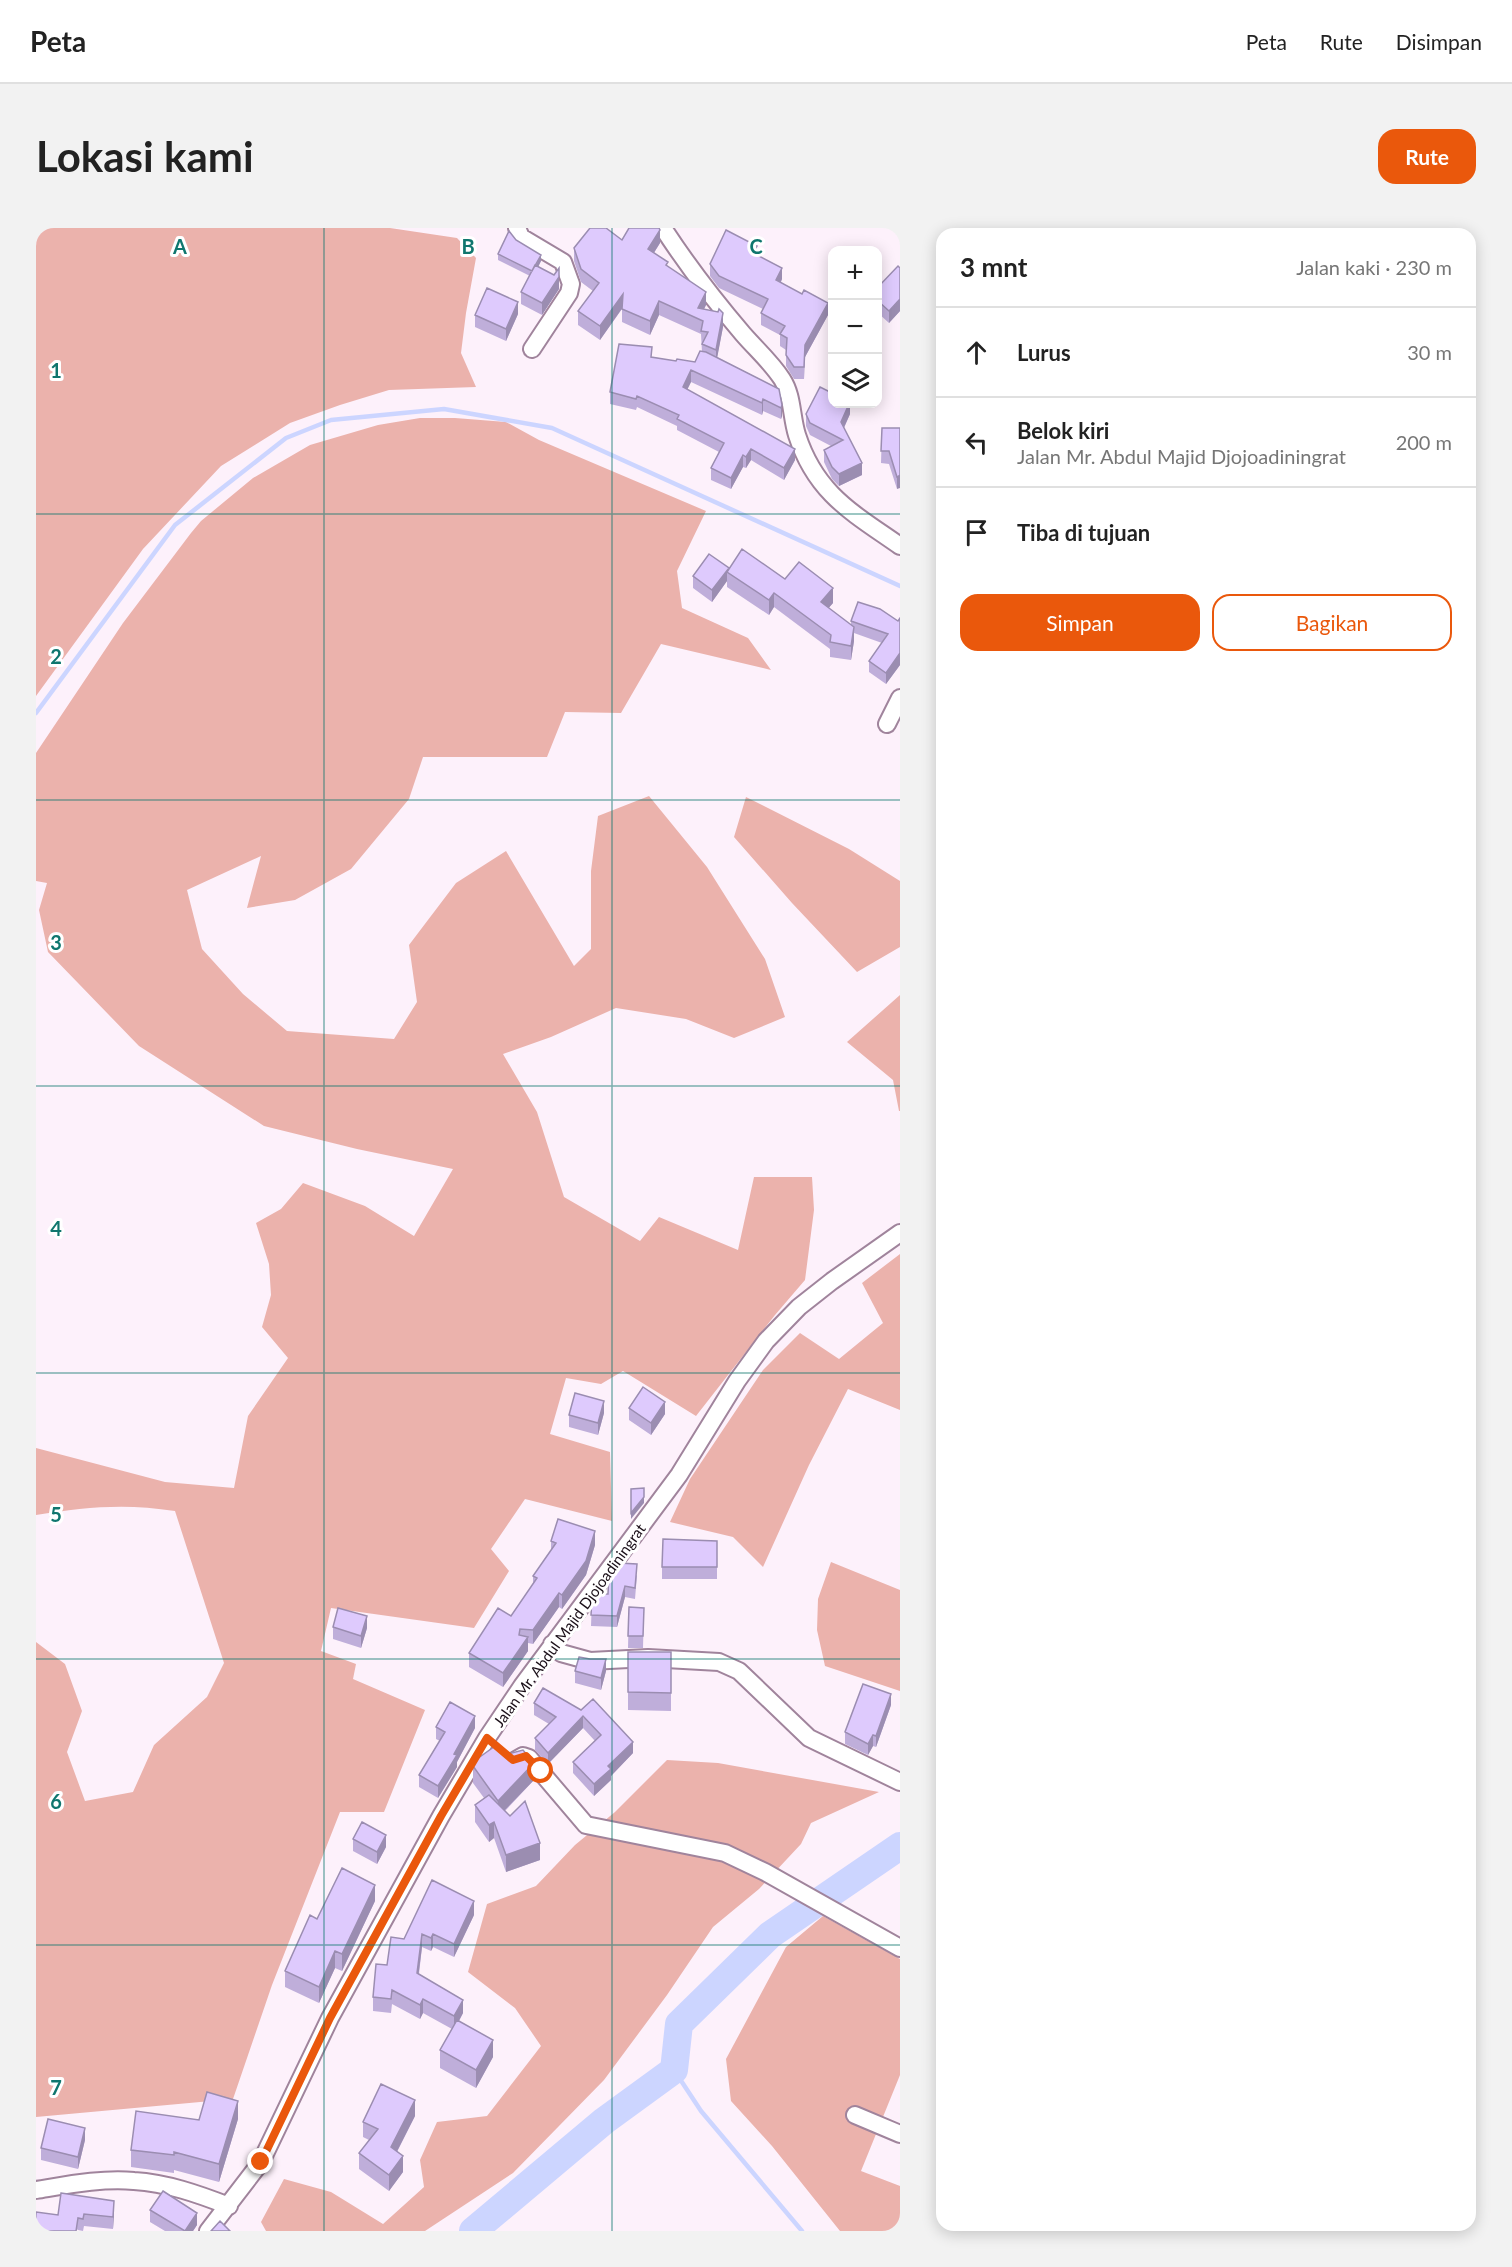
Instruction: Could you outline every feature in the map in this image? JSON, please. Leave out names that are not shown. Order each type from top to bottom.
[{"type":"street","points":[[517,228],[521,237],[563,262],[571,284],[569,293],[532,349]]},
{"type":"street","points":[[663,228],[698,279],[783,380],[790,397],[796,433],[802,451],[824,488],[844,507],[900,546]]},
{"type":"street","points":[[887,724],[900,698]]},
{"type":"street","name":"Jalan Mr. Abdul Majid Djojoadiningrat","points":[[211,2228],[261,2162],[330,2018],[441,1816],[496,1745],[552,1644],[679,1475],[737,1381],[766,1341],[800,1307],[832,1281],[900,1233]]},
{"type":"street","points":[[552,1644],[561,1653],[590,1661],[648,1658],[719,1662],[739,1671],[809,1738],[900,1782]]},
{"type":"street","points":[[496,1745],[513,1760],[523,1756],[529,1758],[586,1825],[725,1853],[765,1872],[900,1948]]},
{"type":"street","points":[[855,2115],[900,2134]]},
{"type":"street","points":[[36,2190],[68,2185],[133,2181],[194,2193],[229,2206]]},
{"type":"shaded area","points":[[36,228],[390,228],[457,238],[476,258],[461,353],[476,387],[389,390],[340,405],[290,423],[221,466],[143,549],[36,696]]},
{"type":"shaded area","points":[[420,418],[506,422],[539,440],[706,511],[677,571],[682,608],[748,638],[771,670],[661,644],[621,713],[565,712],[547,757],[423,757],[409,799],[351,869],[295,900],[247,908],[261,856],[187,890],[202,949],[243,994],[287,1031],[394,1039],[417,1002],[409,945],[456,883],[506,851],[574,966],[591,949],[591,871],[598,816],[649,796],[707,867],[765,959],[785,1017],[734,1038],[686,1019],[616,1008],[551,1037],[503,1054],[537,1112],[564,1197],[640,1241],[659,1217],[738,1250],[754,1177],[812,1177],[814,1210],[805,1280],[696,1416],[623,1371],[601,1384],[566,1378],[550,1434],[610,1452],[612,1521],[525,1499],[491,1549],[509,1571],[474,1628],[331,1608],[321,1651],[356,1664],[353,1679],[425,1710],[384,1812],[340,1812],[272,1985],[233,2099],[36,2117],[36,1642],[65,1664],[82,1711],[67,1752],[85,1801],[133,1792],[154,1745],[207,1697],[224,1663],[175,1511],[139,1507],[105,1507],[36,1515],[36,1448],[165,1482],[234,1488],[248,1416],[288,1358],[262,1327],[271,1295],[269,1264],[256,1223],[281,1209],[303,1183],[365,1206],[414,1236],[453,1169],[264,1126],[139,1046],[48,952],[39,910],[47,883],[36,881],[36,753],[123,623],[201,521],[253,478],[310,445],[378,425]]},
{"type":"shaded area","points":[[746,797],[849,849],[900,881],[900,947],[857,972],[734,837]]},
{"type":"shaded area","points":[[900,995],[899,1111],[893,1080],[847,1042]]},
{"type":"shaded area","points":[[900,1254],[900,1410],[848,1389],[809,1465],[763,1567],[733,1537],[670,1522],[690,1479],[763,1370],[800,1333],[839,1359],[883,1323],[862,1283]]},
{"type":"shaded area","points":[[831,1562],[900,1590],[900,1691],[825,1666],[817,1630],[818,1599]]},
{"type":"shaded area","points":[[667,1760],[718,1763],[879,1792],[811,1823],[801,1844],[759,1889],[713,1927],[667,1995],[604,2080],[513,2173],[425,2231],[266,2231],[261,2222],[284,2179],[331,2192],[383,2224],[424,2187],[420,2160],[437,2122],[487,2116],[541,2046],[515,2008],[468,1972],[487,1904],[536,1886],[575,1845],[615,1812]]},
{"type":"shaded area","points":[[823,1916],[900,1959],[900,2075],[861,2171],[900,2186],[900,2231],[840,2231],[772,2146],[731,2101],[726,2059],[786,1947]]},
{"type":"building","points":[[590,228],[606,228],[622,240],[629,228],[659,228],[660,230],[648,249],[668,262],[666,265],[706,292],[698,308],[718,312],[719,309],[723,313],[716,350],[702,344],[708,332],[701,331],[703,321],[659,301],[650,321],[622,309],[623,294],[600,326],[578,311],[599,283],[581,269],[574,248]]},
{"type":"building","points":[[726,230],[757,246],[753,253],[782,268],[776,280],[802,294],[804,290],[828,303],[805,345],[804,367],[794,367],[786,355],[787,338],[780,334],[785,326],[761,313],[768,299],[719,276],[710,264]]},
{"type":"building","points":[[509,231],[516,240],[541,255],[532,271],[498,254]]},
{"type":"building","points":[[535,265],[554,275],[559,268],[559,277],[542,303],[521,292]]},
{"type":"building","points":[[898,266],[900,268],[900,299],[889,311],[882,305],[882,283]]},
{"type":"building","points":[[487,288],[518,302],[506,329],[475,315]]},
{"type":"building","points":[[619,344],[652,347],[651,357],[676,361],[677,359],[695,362],[700,351],[706,352],[779,389],[781,408],[763,399],[762,403],[691,370],[683,387],[795,449],[784,468],[751,449],[746,457],[743,455],[731,478],[711,468],[724,443],[677,419],[679,415],[637,396],[636,399],[610,392]]},
{"type":"building","points":[[820,387],[828,391],[828,408],[847,408],[841,422],[862,463],[839,474],[832,467],[824,450],[843,440],[810,423],[806,414]]},
{"type":"building","points":[[882,428],[900,428],[900,475],[897,477],[889,451],[881,451]]},
{"type":"building","points":[[742,549],[785,579],[799,562],[833,588],[821,602],[854,627],[851,646],[830,642],[831,635],[774,593],[769,600],[727,572]]},
{"type":"building","points":[[709,554],[729,568],[712,590],[693,576]]},
{"type":"building","points":[[858,602],[880,609],[898,621],[900,618],[900,653],[886,673],[869,661],[888,634],[851,621]]},
{"type":"building","points":[[643,1387],[665,1402],[651,1423],[629,1408]]},
{"type":"building","points":[[575,1393],[604,1401],[598,1423],[569,1415]]},
{"type":"building","points":[[644,1488],[644,1497],[631,1513],[631,1489]]},
{"type":"building","points":[[558,1519],[595,1531],[586,1561],[562,1595],[559,1593],[533,1630],[520,1629],[519,1635],[528,1637],[503,1673],[469,1653],[498,1608],[511,1616],[537,1578],[533,1576],[556,1543],[551,1541]]},
{"type":"building","points":[[663,1539],[717,1541],[717,1567],[662,1567]]},
{"type":"building","points":[[618,1563],[637,1564],[635,1588],[625,1586],[617,1616],[591,1615],[592,1599],[595,1594],[608,1594],[609,1575]]},
{"type":"building","points":[[629,1607],[644,1608],[643,1636],[628,1636]]},
{"type":"building","points":[[338,1608],[367,1616],[361,1636],[333,1627]]},
{"type":"building","points":[[628,1652],[671,1652],[671,1693],[628,1692]]},
{"type":"building","points":[[579,1657],[606,1659],[601,1678],[575,1671]]},
{"type":"building","points":[[863,1684],[891,1694],[876,1736],[873,1735],[868,1744],[845,1732]]},
{"type":"building","points":[[543,1688],[581,1710],[593,1699],[633,1742],[608,1766],[611,1769],[594,1784],[573,1762],[601,1735],[583,1716],[548,1753],[535,1738],[556,1717],[534,1703]]},
{"type":"building","points":[[450,1702],[475,1716],[454,1754],[457,1755],[438,1786],[419,1775],[445,1732],[436,1727]]},
{"type":"building","points":[[498,1744],[508,1754],[523,1750],[534,1763],[498,1801],[473,1766],[477,1759]]},
{"type":"building","points":[[489,1795],[510,1816],[525,1801],[540,1843],[506,1855],[494,1822],[489,1825],[475,1805]]},
{"type":"building","points":[[362,1822],[386,1835],[377,1852],[353,1839]]},
{"type":"building","points":[[342,1868],[375,1885],[342,1954],[335,1951],[319,1987],[285,1971],[310,1915],[317,1919]]},
{"type":"building","points":[[432,1880],[474,1901],[454,1944],[433,1934],[431,1938],[422,1934],[417,1973],[463,2000],[454,2016],[423,1999],[420,2005],[392,1990],[391,1999],[373,1997],[376,1964],[387,1965],[391,1937],[404,1939]]},
{"type":"building","points":[[457,2020],[493,2040],[476,2070],[440,2050]]},
{"type":"building","points":[[381,2084],[415,2100],[391,2147],[403,2156],[389,2175],[359,2153],[378,2129],[363,2122]]},
{"type":"building","points":[[207,2092],[238,2101],[219,2164],[174,2152],[174,2155],[131,2150],[136,2111],[199,2120]]},
{"type":"building","points":[[48,2119],[85,2128],[78,2157],[41,2148]]},
{"type":"building","points":[[163,2191],[197,2213],[185,2231],[150,2210]]},
{"type":"building","points":[[61,2193],[114,2201],[113,2217],[84,2214],[83,2219],[78,2218],[76,2231],[36,2231],[36,2212],[58,2215]]},
{"type":"building","points":[[220,2221],[230,2231],[211,2231]]},
{"type":"waterway","points":[[36,713],[175,525],[286,438],[331,420],[444,409],[552,428],[900,586]]},
{"type":"waterway","points":[[473,2231],[604,2121],[674,2070],[679,2024],[770,1935],[900,1846]]},
{"type":"waterway","points":[[674,2070],[701,2111],[802,2231]]},
{"type":"route","points":[[261,2162],[330,2018],[441,1816],[487,1738],[513,1760],[526,1756],[541,1771]]}]
